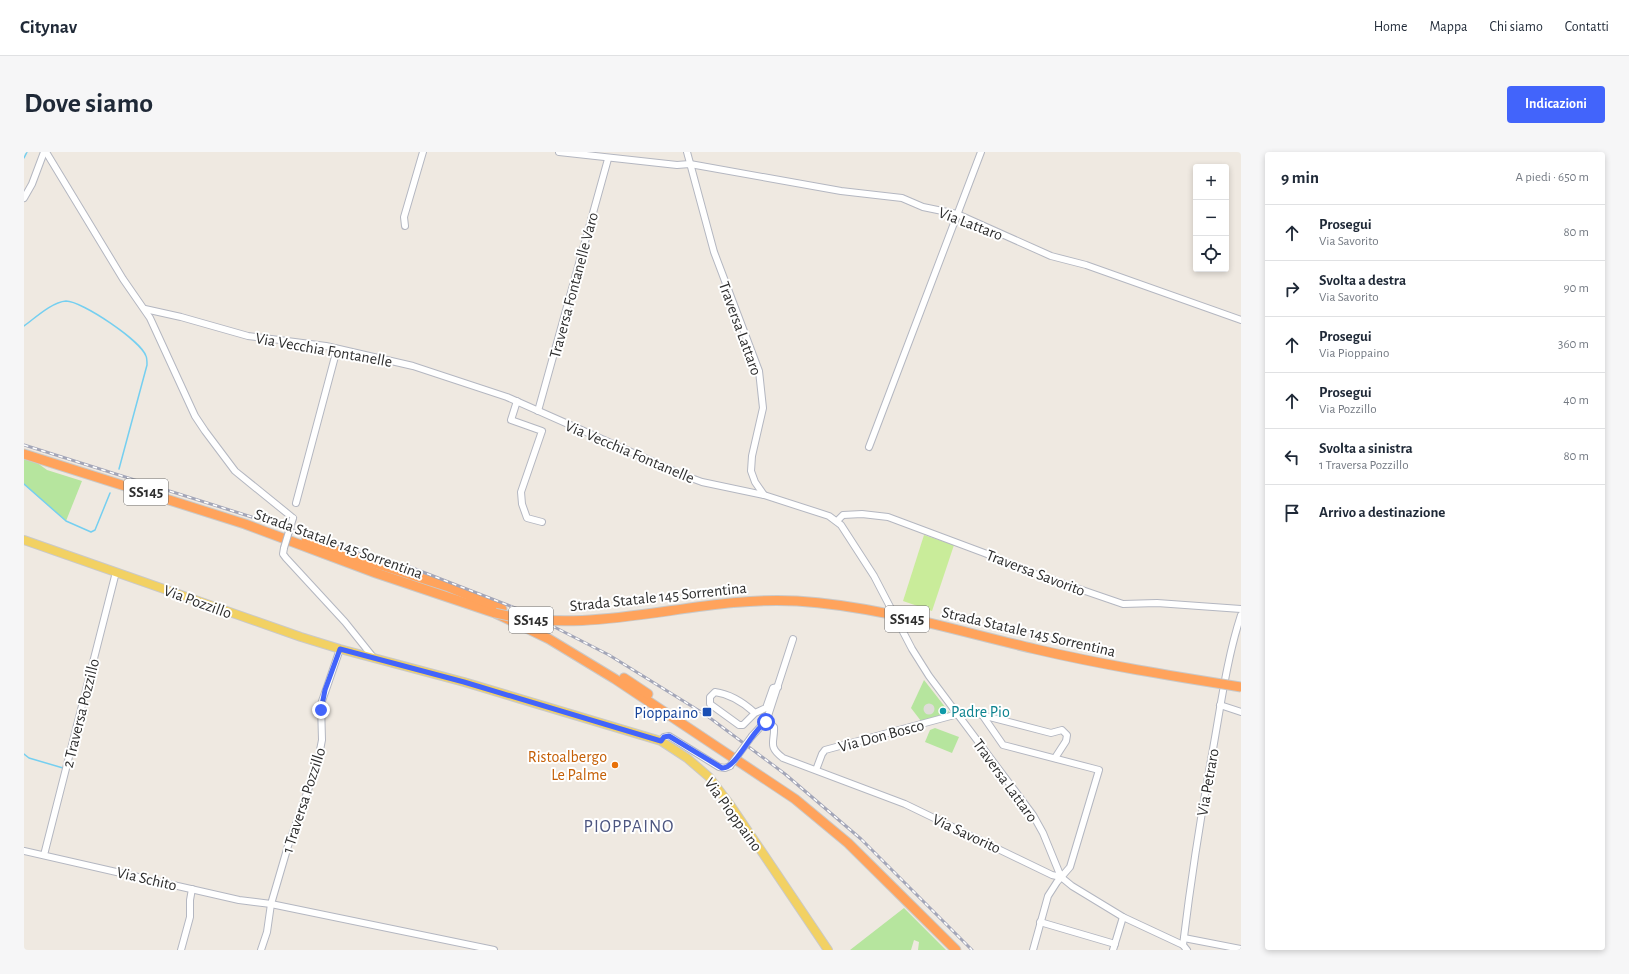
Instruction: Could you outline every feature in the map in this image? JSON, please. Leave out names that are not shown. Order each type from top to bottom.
[{"type":"highway","name":"Strada Statale 145 Sorrentina","points":[[24,454],[267,532],[326,555],[527,620],[568,622],[740,601],[765,600],[826,603],[893,616],[1103,664],[1241,687]]},
{"type":"highway","points":[[267,532],[300,540],[374,562],[464,593],[572,652],[795,799],[848,843],[956,950]]},
{"type":"highway","points":[[548,632],[638,687],[686,726]]},
{"type":"main road","name":"Via Pozzillo","points":[[24,540],[237,616],[340,649],[373,657]]},
{"type":"main road","name":"Via Pioppaino","points":[[373,657],[464,682],[661,741],[687,758],[709,777],[731,806],[828,950]]},
{"type":"street","points":[[24,198],[32,184],[45,152]]},
{"type":"street","points":[[45,152],[123,279],[145,309],[195,416],[205,431],[235,471],[293,518],[283,554],[345,622],[373,657]]},
{"type":"street","points":[[405,226],[404,217],[423,152]]},
{"type":"street","name":"Via Lattaro","points":[[559,152],[608,159],[677,165],[690,164],[841,190],[902,198],[923,207],[957,214],[1051,256],[1086,265],[1241,320]]},
{"type":"street","name":"Traversa Lattaro","points":[[687,152],[714,252],[759,371],[763,408],[752,456],[751,471],[754,482],[764,495]]},
{"type":"street","points":[[869,446],[981,152]]},
{"type":"street","name":"Traversa Fontanelle Varo","points":[[538,411],[608,159]]},
{"type":"street","name":"Via Vecchia Fontanelle","points":[[145,309],[182,317],[248,336],[337,348],[413,366],[517,401],[683,475],[702,482],[764,495]]},
{"type":"street","points":[[296,503],[337,348]]},
{"type":"street","points":[[517,401],[511,420],[542,431],[520,495],[527,518],[542,522]]},
{"type":"street","points":[[764,495],[829,516],[837,521]]},
{"type":"street","name":"Traversa Savorito","points":[[837,521],[843,515],[862,514],[888,517],[987,554],[1018,568],[1123,604],[1157,603],[1241,609]]},
{"type":"street","name":"Traversa Lattaro","points":[[837,521],[874,576],[912,649],[929,676],[1033,815],[1043,833],[1061,877]]},
{"type":"street","name":"2 Traversa Pozzillo","points":[[44,855],[116,572]]},
{"type":"street","name":"Via Petraro","points":[[1185,944],[1193,862],[1220,705],[1234,636],[1241,614]]},
{"type":"street","points":[[661,741],[664,737],[669,736],[719,767],[725,768],[730,766],[752,736],[766,722],[793,639]]},
{"type":"street","name":"1 Traversa Pozzillo","points":[[271,904],[288,846],[317,765],[322,740],[321,704],[340,649]]},
{"type":"street","points":[[755,713],[732,697],[722,693],[715,692],[710,697],[710,704],[714,708],[738,725],[743,725],[755,713],[766,708],[773,688],[778,687]]},
{"type":"street","points":[[1220,705],[1241,712]]},
{"type":"street","name":"Via Don Bosco","points":[[816,770],[825,750],[970,712],[1051,733],[1060,730],[1064,732],[1067,739],[1055,758]]},
{"type":"street","points":[[983,716],[1003,744],[1099,770],[1070,867],[1048,896],[1033,950]]},
{"type":"street","name":"Via Savorito","points":[[766,722],[774,727],[772,744],[776,752],[788,760],[905,804],[1052,875],[1061,877],[1072,886],[1123,917],[1176,943],[1241,949]]},
{"type":"street","name":"Via Schito","points":[[24,850],[238,900],[271,904],[494,950]]},
{"type":"street","points":[[180,950],[190,917],[192,889]]},
{"type":"street","points":[[261,950],[267,932],[271,904]]},
{"type":"street","points":[[1040,922],[1114,947],[1123,917]]},
{"type":"street","points":[[1174,950],[1176,943]]},
{"type":"green space","points":[[24,459],[36,462],[47,470],[82,481],[66,521],[24,484]]},
{"type":"green space","points":[[924,535],[954,545],[932,611],[903,601]]},
{"type":"green space","points":[[924,680],[949,712],[921,721],[911,708]]},
{"type":"green space","points":[[935,728],[959,737],[952,753],[925,742],[930,730]]},
{"type":"green space","points":[[904,908],[946,950],[918,950],[919,942],[914,940],[911,950],[850,950]]},
{"type":"shaded area","points":[[929,703],[933,705],[935,709],[933,713],[929,715],[925,713],[923,709],[925,705]]},
{"type":"waterway","points":[[24,158],[27,152]]},
{"type":"waterway","points":[[24,326],[49,307],[66,301],[85,307],[97,314],[123,332],[142,349],[146,357],[147,365],[119,469]]},
{"type":"waterway","points":[[24,484],[66,521],[91,532],[95,530],[110,493]]},
{"type":"waterway","points":[[66,758],[67,752]]},
{"type":"waterway","points":[[24,754],[29,758],[63,768]]},
{"type":"tunnel","points":[[522,619],[548,632]]},
{"type":"railway","points":[[24,445],[410,567],[523,611],[609,655],[706,715],[785,774],[861,839],[972,950]]},
{"type":"place","name":"Padre Pio","points":[[943,711]]},
{"type":"place","name":"Pioppaino","points":[[707,712]]},
{"type":"place","name":"Ristoalbergo Le Palme","points":[[615,765]]},
{"type":"district","name":"PIOPPAINO","points":[[629,826]]},
{"type":"route","points":[[321,710],[325,690],[340,649],[464,682],[661,741],[664,737],[669,736],[722,768],[730,766],[761,725],[766,722]]}]
